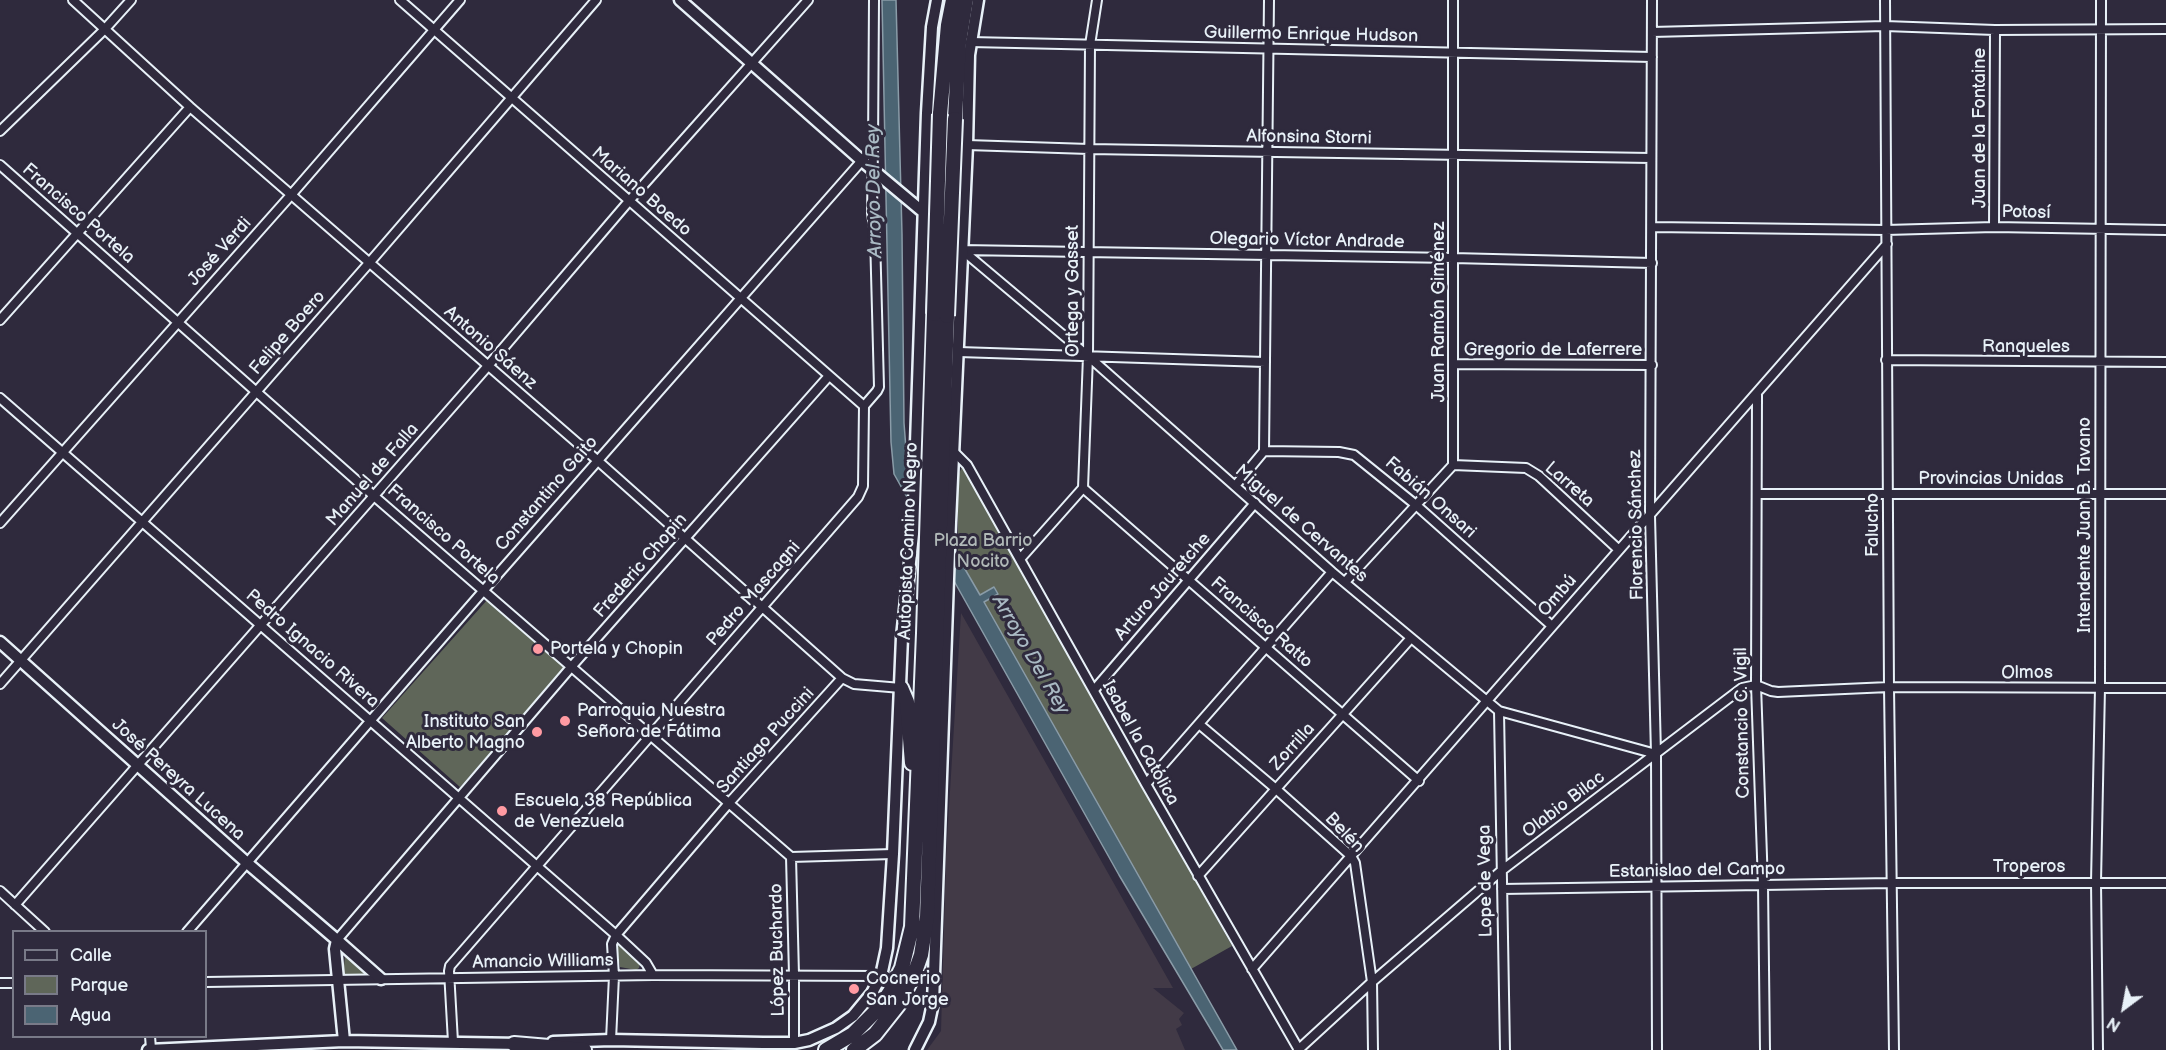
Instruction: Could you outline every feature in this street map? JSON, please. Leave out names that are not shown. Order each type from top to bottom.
[{"type":"highway","name":"Autopista Camino Negro","points":[[854,1050],[874,1034],[898,1005],[921,955],[927,917],[940,499],[940,114],[945,48],[953,0]]},
{"type":"highway","name":"Autopista Camino Negro","points":[[826,1050],[853,1034],[867,1022],[890,992],[902,968],[912,927],[917,832],[937,594],[929,488],[956,119],[958,52],[966,0]]},
{"type":"highway","points":[[901,688],[907,702],[917,832]]},
{"type":"highway","points":[[514,1044],[584,1050]]},
{"type":"street","name":"Antonio Sáenz","points":[[73,0],[190,107],[370,262],[487,367],[597,460],[842,678],[854,684],[901,688]]},
{"type":"street","points":[[0,131],[104,30],[131,0]]},
{"type":"street","name":"Mariano Boedo","points":[[400,0],[828,377],[864,406]]},
{"type":"street","name":"José Verdi","points":[[0,523],[291,195],[460,0]]},
{"type":"street","name":"Felipe Boero","points":[[0,684],[596,0]]},
{"type":"street","points":[[680,0],[925,213],[962,250]]},
{"type":"street","name":"Manuel de Falla","points":[[15,905],[487,367],[629,201],[808,0]]},
{"type":"street","points":[[864,406],[878,392],[879,387],[872,169],[874,0]]},
{"type":"street","points":[[150,1050],[344,1041],[514,1044],[611,1040],[794,1043],[821,1035],[853,1016],[872,993],[881,976],[887,948],[902,637],[913,534],[930,51],[937,0]]},
{"type":"street","points":[[915,1050],[929,1022],[933,1002],[937,594],[950,522],[959,352],[970,42],[978,0]]},
{"type":"street","name":"Ortega y Gasset","points":[[1083,488],[1088,356],[1090,45],[1097,0]]},
{"type":"street","points":[[1235,486],[1264,451],[1269,0]]},
{"type":"street","name":"Juan Ramón Giménez","points":[[1453,0],[1453,465]]},
{"type":"street","name":"Florencio Sánchez","points":[[1652,0],[1650,516],[1656,754],[1657,1050]]},
{"type":"street","name":"Falucho","points":[[1885,0],[1888,687],[1894,1050]]},
{"type":"street","name":"Intendente Juan B. Tavano","points":[[2098,1050],[2096,882],[2100,688],[2101,0]]},
{"type":"street","points":[[1652,32],[1886,26],[1995,30],[2166,29]]},
{"type":"street","name":"Juan de la Fontaine","points":[[1994,227],[1995,30]]},
{"type":"street","name":"Guillermo Enrique Hudson","points":[[970,42],[1652,57]]},
{"type":"street","points":[[0,320],[190,107]]},
{"type":"street","name":"Alfonsina Storni","points":[[967,145],[1651,158]]},
{"type":"street","name":"Constantino Gaito","points":[[189,930],[597,460],[873,148]]},
{"type":"street","name":"Francisco Portela","points":[[0,165],[374,496],[791,857]]},
{"type":"street","points":[[1652,227],[1886,230]]},
{"type":"street","name":"Potosí","points":[[1886,230],[1994,227],[2166,230]]},
{"type":"street","name":"Ombú","points":[[1252,969],[1887,244]]},
{"type":"street","name":"Olegario Víctor Andrade","points":[[962,250],[1652,263]]},
{"type":"street","name":"Miguel de Cervantes","points":[[962,250],[1088,356],[1332,572],[1499,711],[1656,754]]},
{"type":"street","points":[[959,352],[1265,362]]},
{"type":"street","name":"Ranqueles","points":[[1886,360],[2166,362]]},
{"type":"street","name":"Gregorio de Laferrere","points":[[1454,364],[1652,365]]},
{"type":"street","name":"Frederic Chopin","points":[[337,940],[572,666],[828,377]]},
{"type":"street","name":"Constancio C. Vigil","points":[[1756,395],[1758,494],[1756,685],[1763,885],[1765,1050]]},
{"type":"street","name":"Pedro Ignacio Rivera","points":[[0,398],[616,935],[646,963],[653,975]]},
{"type":"street","name":"Pedro Mascagni","points":[[449,978],[450,966],[858,497],[862,486],[864,406]]},
{"type":"street","name":"Fabián Onsari","points":[[1264,451],[1339,452],[1354,455],[1416,505],[1552,626]]},
{"type":"street","name":"Isabel la Católica","points":[[954,452],[967,465],[1298,1050]]},
{"type":"street","points":[[1345,582],[1453,465]]},
{"type":"street","name":"Larreta","points":[[1453,465],[1526,468],[1539,476],[1619,550]]},
{"type":"street","points":[[1020,559],[1083,488]]},
{"type":"street","name":"Francisco Ratto","points":[[1083,488],[1419,781]]},
{"type":"street","name":"Provincias Unidas","points":[[1758,494],[2166,494]]},
{"type":"street","name":"Arturo Jauretche","points":[[1094,690],[1255,503]]},
{"type":"street","points":[[1146,784],[1332,572]]},
{"type":"street","name":"Zorrilla","points":[[1198,876],[1411,638]]},
{"type":"street","name":"José Pereyra Lucena","points":[[0,642],[137,766],[381,979]]},
{"type":"street","name":"Santiago Puccini","points":[[616,935],[729,803],[842,678]]},
{"type":"street","points":[[1756,685],[1778,692],[1888,687]]},
{"type":"street","name":"Olabio Bilac","points":[[1298,1050],[1372,981],[1501,871],[1742,688],[1756,685]]},
{"type":"street","name":"Olmos","points":[[1888,687],[2166,688]]},
{"type":"street","name":"Lope de Vega","points":[[1499,711],[1504,1050]]},
{"type":"street","name":"Belén","points":[[1199,724],[1351,856],[1356,867],[1372,981],[1373,1050]]},
{"type":"street","points":[[791,857],[893,854]]},
{"type":"street","name":"López Buchardo","points":[[791,857],[794,1043]]},
{"type":"street","name":"Estanislao del Campo","points":[[1502,888],[1892,883]]},
{"type":"street","name":"Troperos","points":[[1892,883],[2166,883]]},
{"type":"street","points":[[0,891],[43,930]]},
{"type":"street","points":[[611,1040],[614,976],[612,944],[616,935]]},
{"type":"street","points":[[337,940],[335,949],[344,1041]]},
{"type":"street","name":"Amancio Williams","points":[[207,982],[653,975],[881,976]]},
{"type":"street","points":[[449,978],[453,1042]]},
{"type":"shaded area","points":[[961,613],[1173,988],[1153,988],[1184,1013],[1179,1019],[1182,1025],[1176,1029],[1185,1050],[927,1050],[941,1031],[946,856]]},
{"type":"green space","name":"Plaza Barrio Nocito","points":[[962,467],[967,471],[1232,946],[1191,969],[983,602],[998,594],[994,587],[980,595],[958,557],[958,476]]},
{"type":"green space","points":[[488,599],[566,668],[460,787],[382,718]]},
{"type":"green space","points":[[620,944],[640,963],[639,968],[636,970],[620,967],[617,948]]},
{"type":"green space","points":[[345,956],[365,974],[343,975]]},
{"type":"water","points":[[882,0],[896,0],[904,423],[907,462],[911,476],[980,595],[994,587],[998,594],[984,602],[1237,1050],[1223,1050],[1119,875],[894,474],[891,442]]},
{"type":"place","name":"Portela y Chopin","points":[[538,649]]},
{"type":"place","name":"Parroquia Nuestra Señora de Fátima","points":[[565,721]]},
{"type":"place","name":"Instituto San Alberto Magno","points":[[537,732]]},
{"type":"place","name":"Escuela 38 República de Venezuela","points":[[502,811]]},
{"type":"place","name":"Cocnerio San Jorge","points":[[854,989]]},
{"type":"water label","name":"Arroyo Del Rey","points":[[875,191]]},
{"type":"water label","name":"Arroyo Del Rey","points":[[1030,655]]}]
